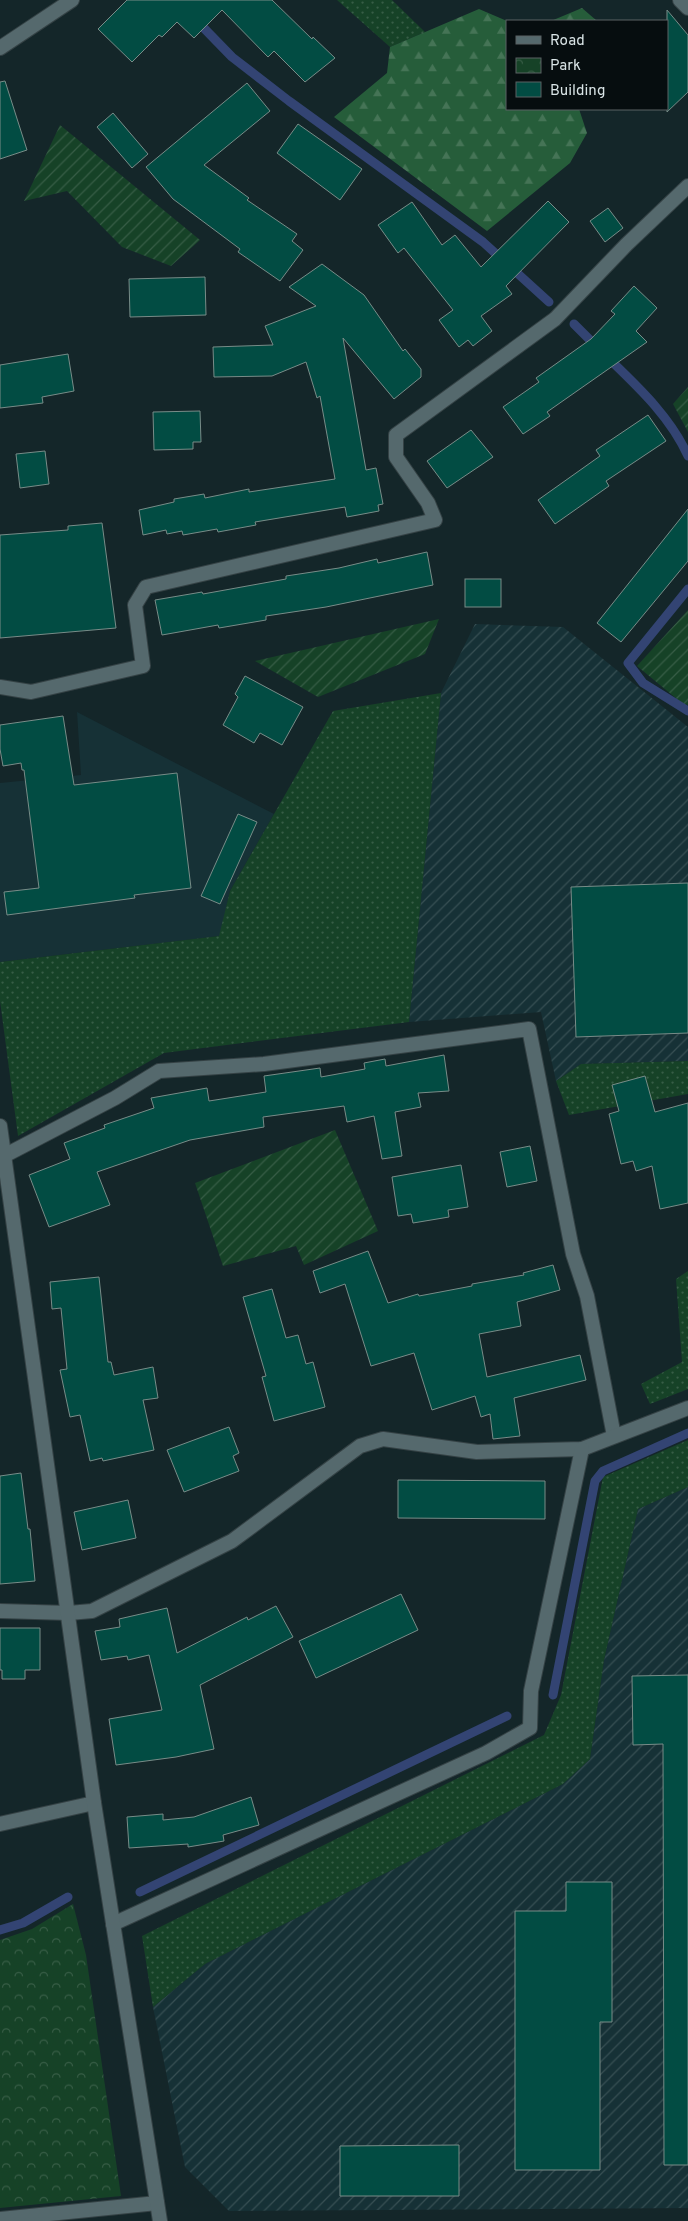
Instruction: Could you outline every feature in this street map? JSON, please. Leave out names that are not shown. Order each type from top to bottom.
[{"type":"street","points":[[0,48],[72,0]]},
{"type":"street","points":[[680,0],[688,8]]},
{"type":"street","points":[[0,687],[31,692],[143,666],[135,605],[146,587],[435,520],[428,503],[396,457],[396,435],[555,319],[626,245],[688,186]]},
{"type":"street","points":[[2,1157],[115,1098],[159,1071],[264,1064],[529,1029],[573,1254],[587,1296],[614,1436]]},
{"type":"street","points":[[0,1126],[2,1157],[69,1613],[94,1803],[160,2221]]},
{"type":"street","points":[[0,1610],[69,1613],[92,1611],[232,1541],[360,1446],[383,1439],[477,1452],[582,1449],[688,1408]]},
{"type":"street","points":[[113,1924],[486,1753],[530,1728],[531,1691],[582,1449]]},
{"type":"street","points":[[0,1824],[94,1803]]},
{"type":"street","points":[[0,2219],[157,2203]]},
{"type":"shaded area","points":[[475,624],[563,627],[688,727],[688,1061],[581,1064],[556,1081],[541,1012],[409,1022],[441,693]]},
{"type":"shaded area","points":[[77,712],[274,814],[230,891],[220,936],[0,962],[0,783],[81,775]]},
{"type":"shaded area","points":[[688,1487],[688,2208],[229,2211],[185,2167],[153,2007],[205,1964],[563,1784],[590,1759],[604,1660],[638,1509]]},
{"type":"green space","points":[[337,0],[392,0],[425,32],[390,47]]},
{"type":"green space","points":[[582,8],[596,20],[553,20]]},
{"type":"green space","points":[[479,9],[506,21],[506,110],[579,110],[587,133],[570,163],[487,231],[334,117],[387,73],[390,47]]},
{"type":"green space","points":[[60,125],[200,240],[171,266],[122,247],[67,191],[24,201]]},
{"type":"green space","points":[[688,387],[688,432],[673,404]]},
{"type":"green space","points":[[688,610],[688,705],[683,704],[637,666]]},
{"type":"green space","points":[[439,619],[425,654],[318,697],[255,661]]},
{"type":"green space","points":[[441,693],[409,1022],[164,1053],[18,1136],[0,1001],[0,962],[219,936],[230,891],[333,711]]},
{"type":"green space","points":[[688,1061],[688,1094],[569,1115],[556,1081],[581,1064]]},
{"type":"green space","points":[[335,1130],[378,1231],[304,1265],[296,1246],[223,1266],[195,1183]]},
{"type":"green space","points":[[688,1271],[688,1389],[650,1404],[641,1384],[682,1362],[676,1279]]},
{"type":"green space","points":[[688,1440],[688,1487],[638,1509],[604,1660],[590,1759],[563,1784],[205,1964],[153,2007],[142,1936],[544,1735],[561,1695],[603,1477]]},
{"type":"green space","points":[[73,1904],[86,1955],[121,2196],[0,2208],[0,1940],[32,1929]]},
{"type":"building","points":[[127,0],[272,0],[312,39],[313,37],[335,58],[305,82],[274,51],[268,57],[222,10],[194,38],[177,22],[162,37],[159,35],[132,62],[98,29]]},
{"type":"building","points":[[667,10],[688,35],[688,92],[667,112],[668,20]]},
{"type":"building","points":[[5,81],[27,150],[0,159],[0,82]]},
{"type":"building","points":[[247,83],[270,111],[204,165],[249,198],[247,200],[297,234],[292,241],[303,250],[280,281],[238,252],[240,249],[173,199],[146,167]]},
{"type":"building","points":[[113,113],[148,154],[132,168],[97,127]]},
{"type":"building","points":[[298,124],[362,169],[340,200],[277,153]]},
{"type":"building","points":[[548,201],[569,222],[506,286],[512,294],[481,316],[492,331],[473,346],[468,340],[459,347],[439,320],[453,310],[404,248],[398,253],[378,225],[412,202],[442,245],[455,235],[481,267]]},
{"type":"building","points":[[608,208],[623,228],[605,242],[590,221]]},
{"type":"building","points":[[322,264],[364,295],[403,351],[405,349],[421,369],[421,377],[394,399],[343,338],[366,470],[376,468],[383,504],[378,505],[379,511],[347,517],[345,507],[255,522],[256,525],[218,532],[217,529],[183,535],[182,531],[167,534],[166,530],[143,535],[139,510],[174,502],[174,499],[204,494],[205,498],[249,489],[249,492],[335,479],[320,396],[317,398],[306,362],[272,376],[214,377],[213,347],[273,345],[265,326],[316,306],[289,287]]},
{"type":"building","points":[[205,277],[206,315],[130,317],[129,279]]},
{"type":"building","points":[[634,286],[657,308],[636,331],[647,342],[547,412],[550,416],[523,434],[503,407],[539,382],[536,378],[591,339],[615,314],[611,311]]},
{"type":"building","points":[[68,354],[74,391],[42,397],[43,403],[0,408],[0,365]]},
{"type":"building","points":[[200,411],[201,442],[193,442],[193,449],[154,450],[153,412]]},
{"type":"building","points":[[648,415],[666,441],[606,481],[609,486],[555,524],[538,500],[600,456],[596,450]]},
{"type":"building","points":[[471,430],[493,457],[447,488],[427,461]]},
{"type":"building","points":[[45,451],[49,484],[20,488],[16,454]]},
{"type":"building","points":[[688,509],[688,561],[621,642],[597,623]]},
{"type":"building","points":[[102,523],[116,628],[0,638],[0,535],[68,530],[68,526]]},
{"type":"building","points":[[427,552],[433,585],[326,607],[266,616],[266,620],[219,628],[218,625],[162,635],[155,600],[202,592],[203,594],[286,579],[286,576],[339,568],[377,559],[378,563]]},
{"type":"building","points":[[465,579],[501,579],[501,607],[465,607]]},
{"type":"building","points":[[245,676],[303,707],[282,745],[260,733],[254,743],[223,725],[238,697],[235,694]]},
{"type":"building","points":[[63,716],[74,785],[177,773],[191,888],[134,895],[135,898],[7,915],[4,892],[39,888],[24,770],[22,770],[21,763],[3,766],[0,749],[0,725]]},
{"type":"building","points":[[238,814],[257,822],[220,904],[201,896]]},
{"type":"building","points":[[688,883],[688,1033],[576,1037],[571,887]]},
{"type":"building","points":[[444,1055],[449,1091],[418,1093],[421,1107],[395,1112],[402,1156],[382,1159],[374,1116],[347,1122],[344,1106],[263,1117],[264,1127],[190,1140],[97,1172],[110,1205],[49,1227],[29,1175],[70,1159],[64,1143],[105,1128],[104,1125],[154,1108],[151,1098],[207,1088],[209,1101],[266,1092],[264,1076],[320,1068],[321,1077],[365,1069],[364,1063],[385,1059],[386,1066]]},
{"type":"building","points":[[645,1076],[655,1112],[688,1103],[688,1203],[660,1209],[652,1166],[636,1171],[633,1161],[621,1164],[609,1114],[619,1111],[612,1085]]},
{"type":"building","points":[[530,1146],[537,1181],[507,1187],[500,1152]]},
{"type":"building","points":[[461,1165],[468,1207],[448,1210],[449,1217],[413,1223],[411,1214],[398,1216],[392,1177]]},
{"type":"building","points":[[368,1251],[388,1303],[418,1294],[419,1296],[524,1275],[523,1273],[553,1265],[560,1290],[517,1302],[521,1326],[479,1334],[487,1377],[580,1355],[586,1380],[514,1398],[520,1436],[493,1439],[490,1414],[481,1417],[475,1396],[432,1410],[414,1353],[371,1366],[345,1284],[320,1293],[313,1271]]},
{"type":"building","points":[[99,1277],[108,1362],[111,1362],[114,1375],[153,1367],[158,1398],[143,1400],[154,1450],[103,1461],[102,1458],[90,1461],[80,1415],[70,1417],[60,1370],[67,1369],[61,1308],[52,1309],[50,1282]]},
{"type":"building","points":[[272,1289],[286,1338],[298,1335],[306,1364],[313,1362],[325,1407],[274,1421],[262,1377],[266,1376],[243,1297]]},
{"type":"building","points":[[229,1427],[239,1453],[233,1456],[239,1471],[184,1492],[167,1450]]},
{"type":"building","points":[[21,1473],[28,1529],[30,1529],[35,1581],[0,1584],[0,1476]]},
{"type":"building","points":[[398,1480],[545,1481],[545,1519],[398,1518]]},
{"type":"building","points":[[128,1500],[136,1538],[82,1550],[74,1512]]},
{"type":"building","points":[[401,1594],[418,1630],[316,1678],[299,1641]]},
{"type":"building","points":[[276,1606],[293,1637],[200,1685],[214,1749],[176,1757],[116,1765],[109,1719],[162,1710],[149,1655],[128,1660],[127,1656],[101,1660],[95,1631],[120,1627],[119,1619],[167,1608],[177,1653],[247,1617],[248,1620]]},
{"type":"building","points":[[0,1628],[40,1628],[40,1670],[25,1670],[25,1679],[2,1679],[2,1670],[0,1670]]},
{"type":"building","points":[[688,1675],[688,2165],[664,2165],[663,1744],[633,1745],[632,1676]]},
{"type":"building","points":[[251,1797],[259,1825],[223,1835],[224,1841],[188,1847],[188,1844],[129,1848],[127,1817],[163,1814],[163,1820],[194,1817]]},
{"type":"building","points":[[566,1882],[612,1882],[612,2022],[600,2022],[600,2170],[515,2170],[515,1911],[566,1911]]},
{"type":"building","points":[[459,2145],[459,2196],[340,2196],[340,2146]]},
{"type":"waterway","points":[[196,20],[232,57],[289,101],[483,242],[549,302]]},
{"type":"waterway","points":[[574,324],[597,347]]},
{"type":"waterway","points":[[606,356],[652,402],[681,441],[688,456]]},
{"type":"waterway","points":[[688,589],[628,663],[643,683],[688,711]]},
{"type":"waterway","points":[[553,1695],[595,1481],[603,1471],[688,1433]]},
{"type":"waterway","points":[[140,1892],[507,1716]]},
{"type":"waterway","points":[[0,1930],[23,1923],[68,1897]]}]
